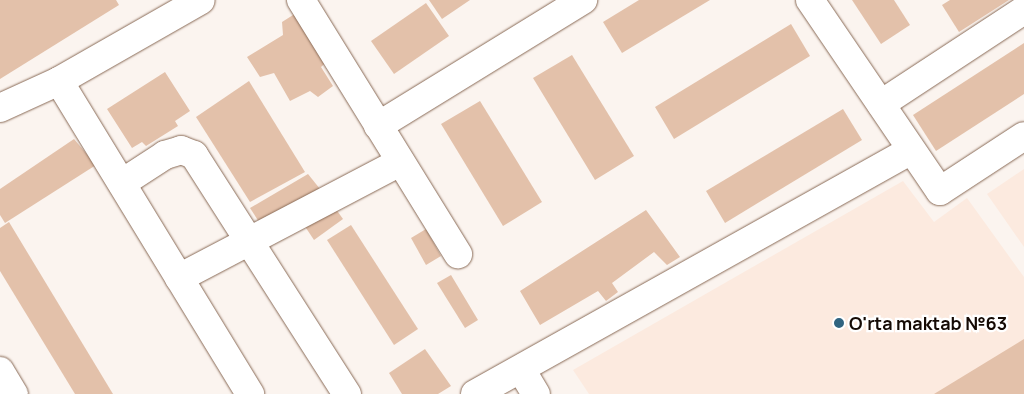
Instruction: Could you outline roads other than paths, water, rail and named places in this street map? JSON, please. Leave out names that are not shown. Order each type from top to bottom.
[{"type":"street","points":[[0,108],[60,81],[201,0]]},
{"type":"street","points":[[302,0],[458,254]]},
{"type":"street","points":[[378,126],[583,0]]},
{"type":"street","points":[[810,0],[910,150],[940,191],[1024,136]]},
{"type":"street","points":[[881,104],[1024,10]]},
{"type":"street","points":[[60,81],[250,394]]},
{"type":"street","points":[[122,183],[165,155],[181,150],[194,155],[347,394]]},
{"type":"street","points":[[475,394],[522,371],[910,150]]},
{"type":"street","points":[[179,278],[400,162]]},
{"type":"street","points":[[0,371],[14,394]]},
{"type":"street","points":[[522,371],[536,394]]},
{"type":"place","name":"O'rta maktab №63","points":[[839,323]]}]
